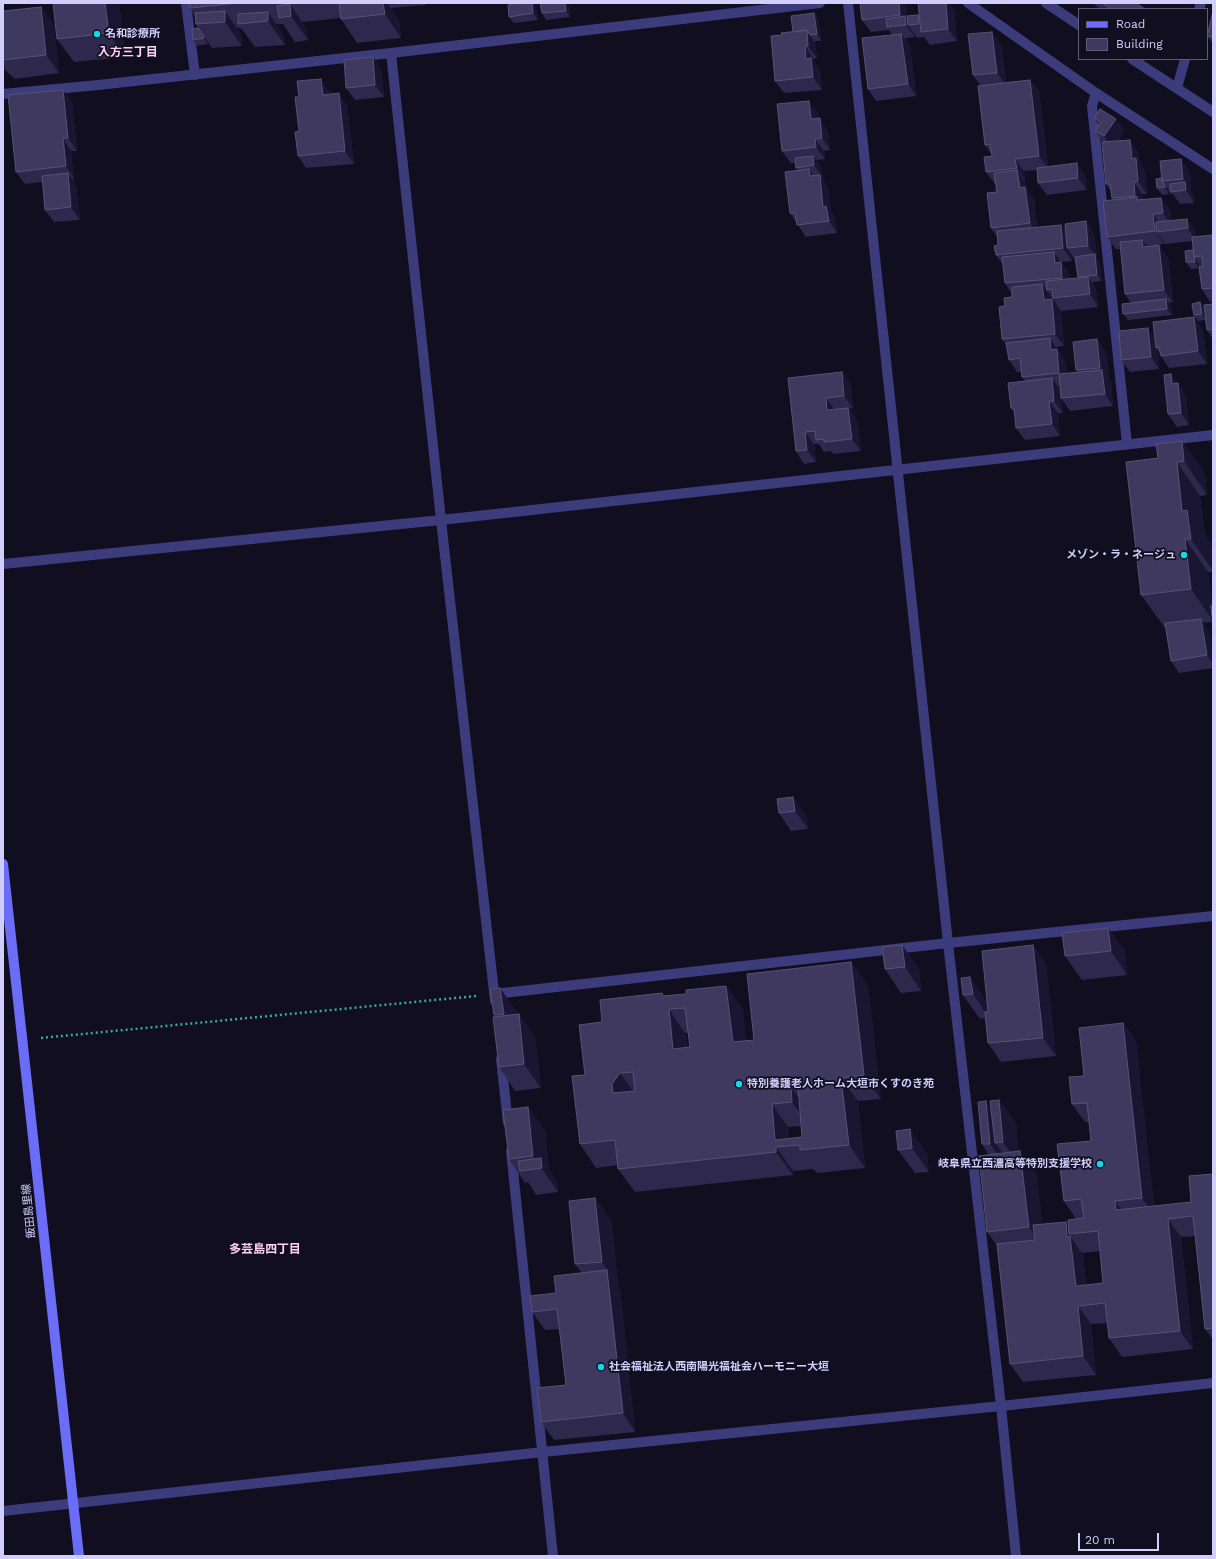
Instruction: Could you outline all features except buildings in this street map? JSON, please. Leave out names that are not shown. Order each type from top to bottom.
[{"type":"main road","name":"飯田島里線","points":[[3,864],[79,1556]]},
{"type":"street","points":[[186,3],[195,75]]},
{"type":"street","points":[[3,94],[195,75],[820,3]]},
{"type":"street","points":[[848,3],[948,944],[1001,1406],[1016,1556]]},
{"type":"street","points":[[968,3],[1096,93],[1213,169]]},
{"type":"street","points":[[1046,3],[1078,24]]},
{"type":"street","points":[[391,53],[441,520],[496,1010]]},
{"type":"street","points":[[1134,60],[1213,112]]},
{"type":"street","points":[[1177,88],[1185,60]]},
{"type":"street","points":[[1096,93],[1092,106],[1127,444]]},
{"type":"street","points":[[3,564],[441,520],[1213,435]]},
{"type":"street","points":[[494,994],[1213,916]]},
{"type":"street","points":[[500,1049],[553,1556]]},
{"type":"street","points":[[3,1511],[543,1452],[1213,1383]]},
{"type":"path","points":[[23,1040],[494,994]]},
{"type":"place","name":"名和診療所","points":[[97,34]]},
{"type":"place","name":"メゾン・ラ・ネージュ","points":[[1184,555]]},
{"type":"place","name":"特別養護老人ホーム大垣市くすのき苑","points":[[739,1084]]},
{"type":"place","name":"岐阜県立西濃高等特別支援学校","points":[[1100,1164]]},
{"type":"place","name":"社会福祉法人西南陽光福祉会ハーモニー大垣","points":[[601,1367]]},
{"type":"district","name":"入方三丁目","points":[[128,52]]},
{"type":"district","name":"多芸島四丁目","points":[[265,1249]]}]
